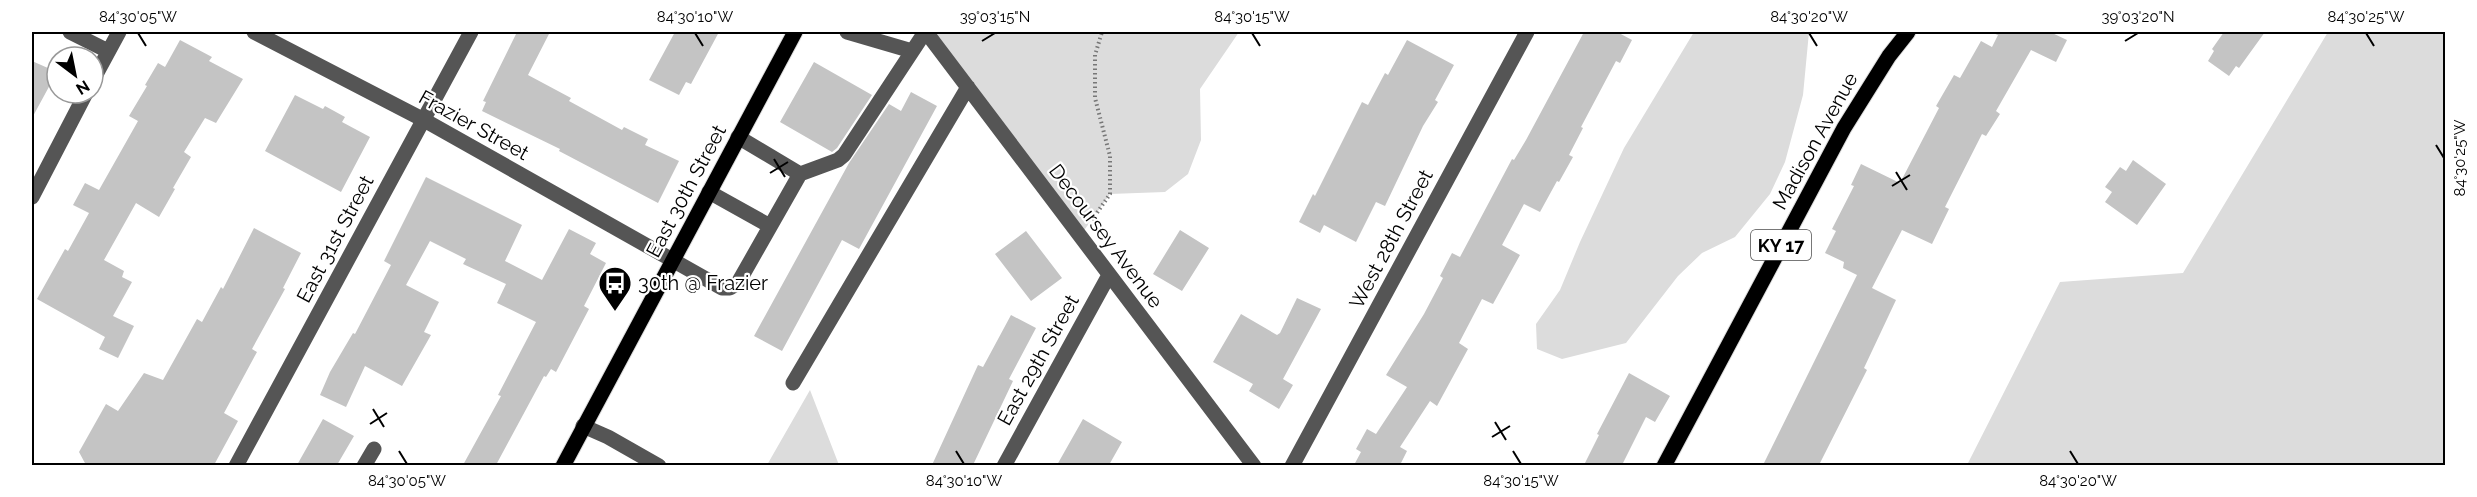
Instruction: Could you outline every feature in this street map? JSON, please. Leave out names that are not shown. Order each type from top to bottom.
[{"type":"main road","name":"East 30th Street","points":[[563,465],[795,32]]},
{"type":"main road","name":"Madison Avenue","points":[[1664,465],[1844,128],[1889,56],[1908,32]]},
{"type":"street","points":[[70,32],[108,51]]},
{"type":"street","points":[[105,57],[119,32]]},
{"type":"street","name":"Frazier Street","points":[[254,32],[306,61],[424,120],[722,288],[730,288],[738,283],[770,226]]},
{"type":"street","name":"East 31st Street","points":[[236,465],[471,32]]},
{"type":"street","points":[[847,32],[912,51]]},
{"type":"street","points":[[709,192],[770,226],[800,174],[838,160],[844,155],[925,32]]},
{"type":"street","name":"Decoursey Avenue","points":[[925,32],[1254,465]]},
{"type":"street","name":"West 28th Street","points":[[1292,465],[1527,32]]},
{"type":"street","points":[[793,383],[968,87]]},
{"type":"street","points":[[32,197],[80,105]]},
{"type":"street","points":[[738,137],[800,174]]},
{"type":"street","name":"East 29th Street","points":[[1004,465],[1109,275]]},
{"type":"street","points":[[584,426],[659,465]]},
{"type":"street","points":[[364,465],[374,449]]},
{"type":"path","points":[[1080,236],[1110,194],[1110,156],[1095,98],[1095,55],[1102,32]]},
{"type":"shaded area","points":[[926,32],[1239,32],[1200,89],[1201,140],[1188,174],[1165,192],[1110,194],[1080,236]]},
{"type":"shaded area","points":[[1694,32],[1809,32],[1803,95],[1785,162],[1770,194],[1735,237],[1702,253],[1678,276],[1626,343],[1562,359],[1537,349],[1536,324],[1560,290],[1624,148]]},
{"type":"shaded area","points":[[2328,32],[2445,32],[2445,465],[1967,465],[2060,282],[2183,273]]},
{"type":"shaded area","points":[[810,390],[839,465],[767,465]]},
{"type":"building","points":[[517,32],[550,32],[528,75],[571,98],[569,101],[622,130],[624,127],[648,139],[645,145],[679,161],[658,203],[559,151],[560,149],[482,111],[486,102],[483,101]]},
{"type":"building","points":[[675,32],[719,32],[691,84],[686,82],[679,95],[649,80]]},
{"type":"building","points":[[1584,32],[1617,32],[1632,40],[1620,63],[1616,61],[1581,127],[1583,128],[1569,155],[1573,157],[1540,212],[1524,204],[1502,245],[1520,255],[1493,304],[1482,299],[1459,343],[1468,349],[1437,406],[1430,401],[1400,447],[1407,451],[1400,465],[1354,465],[1361,452],[1356,449],[1367,429],[1376,434],[1407,387],[1386,375],[1424,314],[1443,278],[1440,276],[1452,253],[1460,257]]},
{"type":"building","points":[[1990,32],[2050,32],[2067,40],[2056,62],[2031,50],[1996,111],[2000,114],[1986,136],[1982,134],[1945,207],[1949,209],[1932,244],[1902,230],[1872,288],[1896,300],[1864,368],[1867,370],[1819,465],[1763,465],[1857,275],[1843,268],[1844,262],[1825,253],[1836,231],[1832,229],[1854,186],[1851,185],[1861,164],[1900,183],[1939,108],[1936,106],[1954,75],[1960,78],[1981,41],[1992,47],[1998,35]]},
{"type":"building","points":[[2224,32],[2265,32],[2239,68],[2236,66],[2229,76],[2208,61],[2214,51],[2212,49]]},
{"type":"building","points":[[180,40],[212,57],[209,61],[243,79],[216,123],[205,118],[184,152],[191,157],[159,217],[136,203],[104,260],[124,271],[122,277],[132,282],[113,316],[134,326],[118,358],[99,349],[105,337],[37,299],[65,249],[68,251],[89,213],[73,205],[85,183],[99,190],[138,121],[129,116],[147,86],[145,85],[158,63],[165,67]]},
{"type":"building","points":[[1407,40],[1454,65],[1435,100],[1438,102],[1423,126],[1385,206],[1376,202],[1356,242],[1324,225],[1320,233],[1299,222],[1313,194],[1315,196],[1362,102],[1368,105],[1385,73],[1388,75]]},
{"type":"building","points":[[32,61],[45,67],[45,94],[32,118]]},
{"type":"building","points":[[814,62],[872,95],[832,152],[780,122]]},
{"type":"building","points":[[911,92],[937,106],[859,249],[842,240],[782,351],[754,336],[849,163],[889,104],[901,111]]},
{"type":"building","points":[[295,95],[323,109],[325,106],[345,117],[342,122],[370,137],[341,192],[265,151]]},
{"type":"building","points":[[2133,160],[2166,184],[2137,225],[2105,202],[2112,192],[2105,187],[2120,167],[2126,171]]},
{"type":"building","points":[[426,177],[522,225],[505,261],[542,280],[569,229],[596,243],[590,254],[606,263],[584,306],[589,309],[556,372],[551,369],[546,377],[544,376],[496,465],[463,465],[501,396],[498,395],[536,322],[497,303],[506,284],[463,264],[466,259],[430,241],[406,285],[439,302],[424,332],[431,335],[402,386],[365,366],[346,407],[320,395],[330,372],[353,333],[355,334],[391,265],[384,261]]},
{"type":"building","points":[[254,228],[301,253],[283,288],[285,289],[252,349],[257,352],[224,413],[238,421],[214,465],[86,465],[79,452],[106,404],[118,411],[144,373],[163,380],[197,319],[202,322],[221,287],[223,289]]},
{"type":"building","points":[[1180,230],[1209,248],[1182,291],[1153,274]]},
{"type":"building","points":[[1026,231],[1062,278],[1031,301],[995,254]]},
{"type":"building","points":[[1297,298],[1321,309],[1283,379],[1293,385],[1279,409],[1249,391],[1253,384],[1213,362],[1241,314],[1277,335]]},
{"type":"building","points":[[1011,315],[1036,328],[1009,379],[1013,381],[973,465],[932,465],[978,365],[983,367]]},
{"type":"building","points":[[1629,373],[1670,396],[1655,422],[1646,417],[1622,465],[1584,465],[1599,435],[1597,434]]},
{"type":"building","points":[[323,419],[354,436],[337,465],[297,465]]},
{"type":"building","points":[[1083,419],[1122,442],[1109,465],[1057,465]]},
{"type":"place","name":"30th @ Frazier","points":[[615,312]]}]
